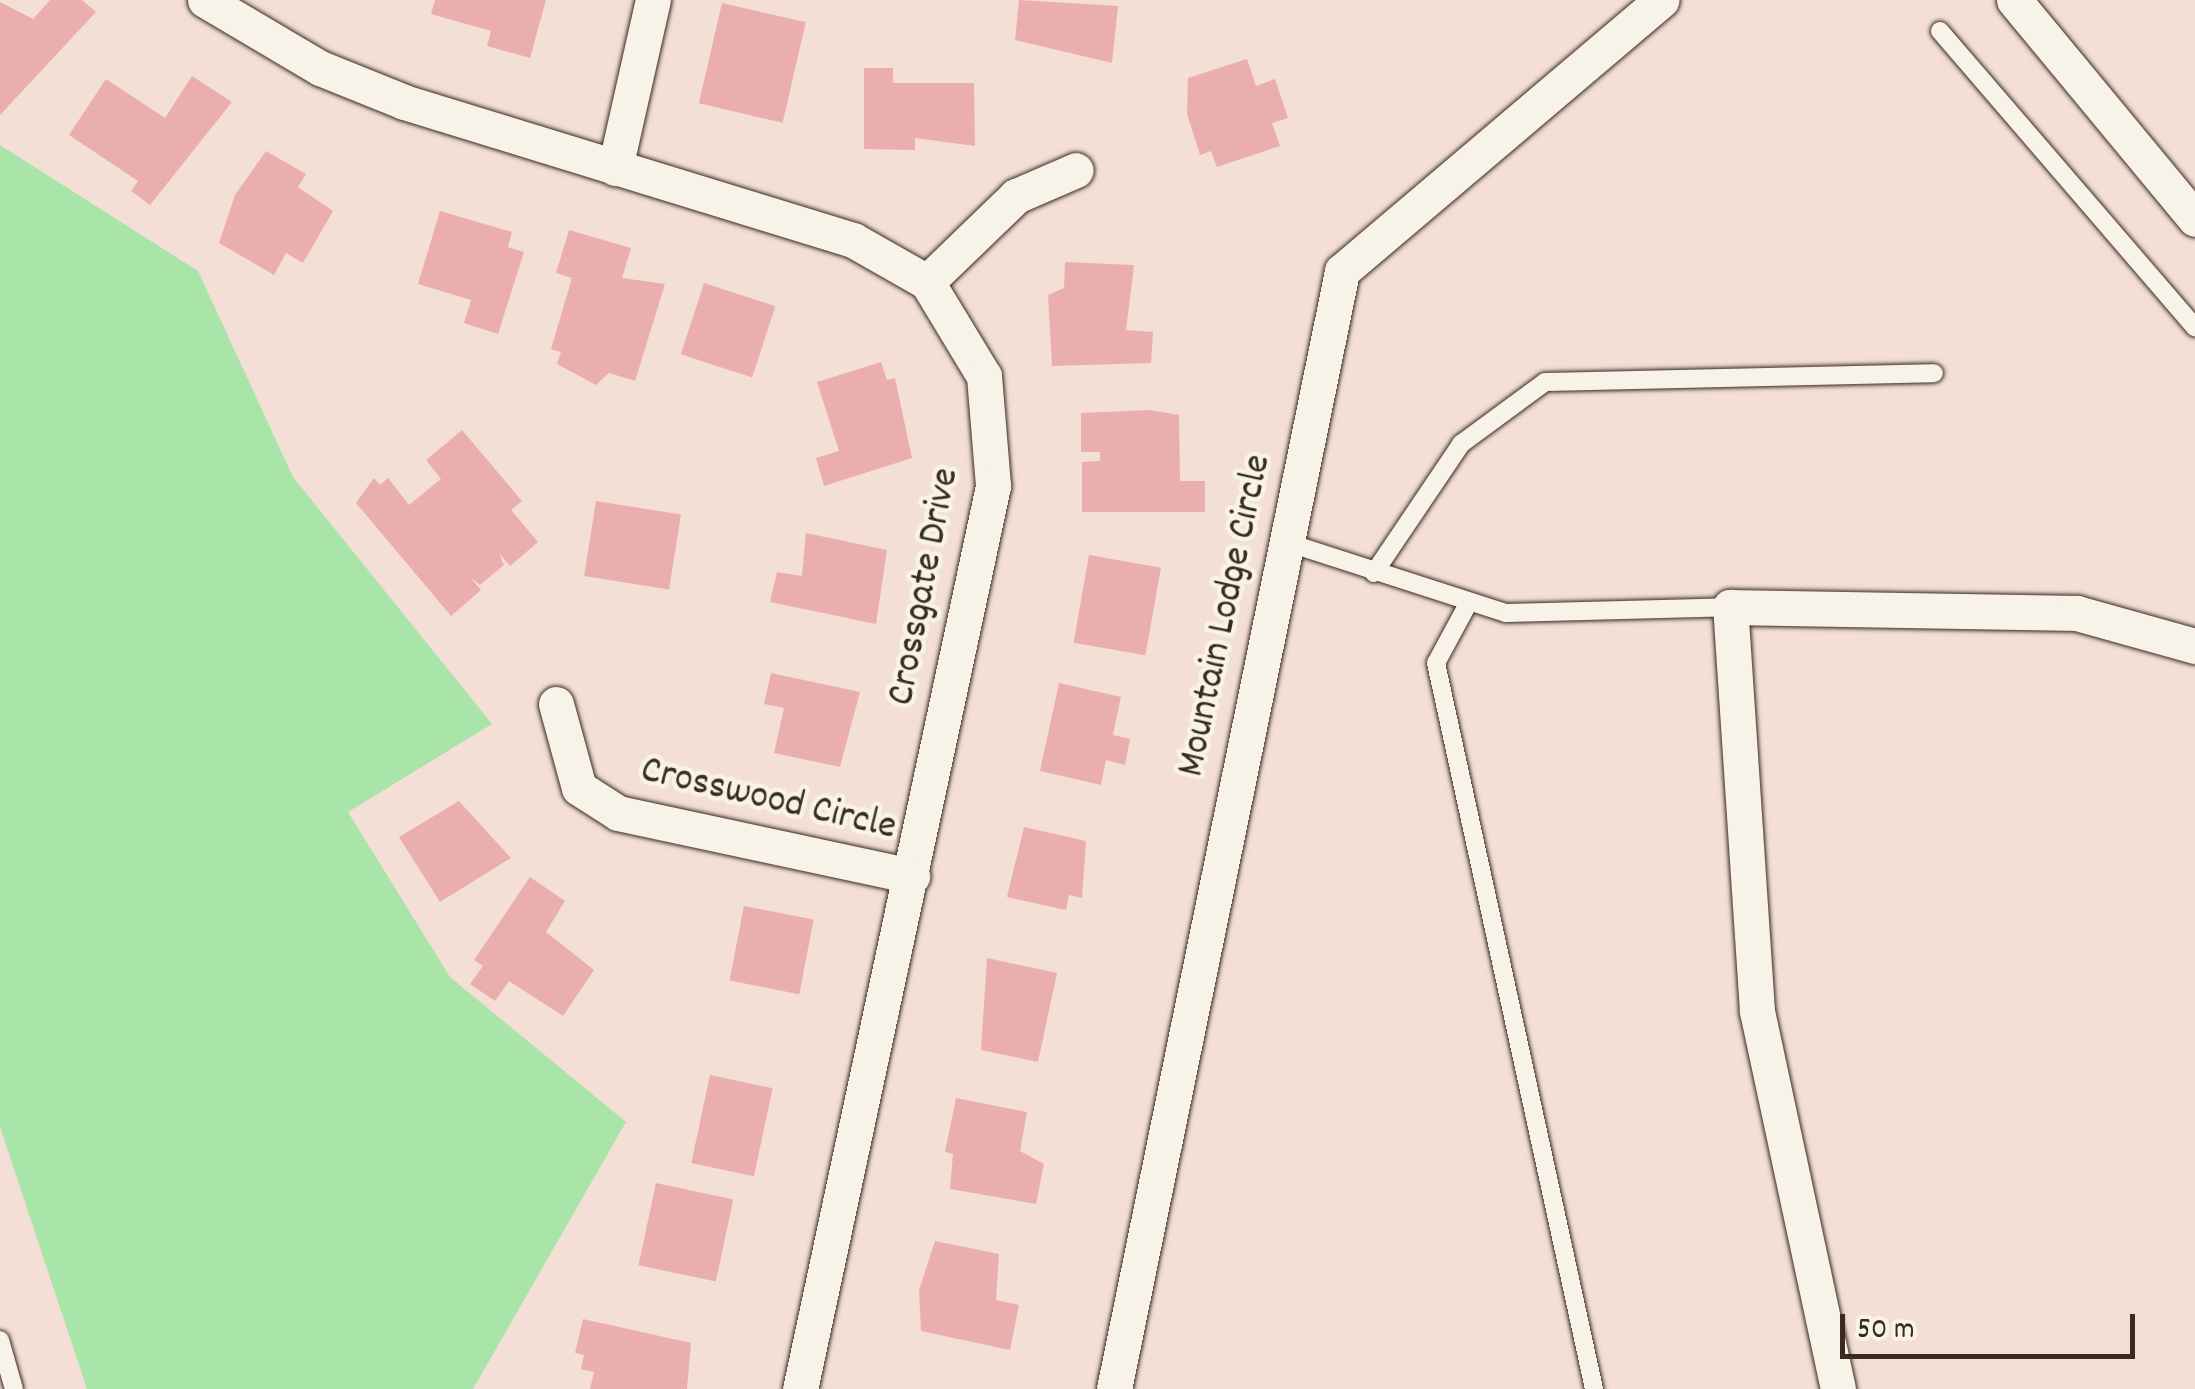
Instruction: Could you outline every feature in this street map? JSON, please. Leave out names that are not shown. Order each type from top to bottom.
[{"type":"street","name":"Crossgate Drive","points":[[205,0],[320,68],[404,102],[853,240],[927,282],[984,376],[995,448],[912,876],[800,1389]]},
{"type":"street","points":[[616,168],[653,0]]},
{"type":"street","name":"Mountain Lodge Circle","points":[[1114,1389],[1342,271],[1662,0]]},
{"type":"street","points":[[2014,0],[2195,219]]},
{"type":"street","points":[[927,282],[1016,196],[1076,170]]},
{"type":"street","points":[[1838,1389],[1757,1010],[1730,607],[2077,613],[2195,646]]},
{"type":"street","name":"Crosswood Circle","points":[[556,704],[579,788],[618,813],[912,876]]},
{"type":"lane","points":[[1940,31],[2195,328]]},
{"type":"lane","points":[[1374,573],[1460,444],[1545,382],[1934,374]]},
{"type":"lane","points":[[1286,542],[1506,612],[1730,607]]},
{"type":"lane","points":[[1470,602],[1436,663],[1594,1389]]},
{"type":"lane","points":[[0,1340],[14,1389]]},
{"type":"green space","points":[[0,145],[198,271],[293,477],[492,724],[348,812],[450,977],[626,1122],[473,1389],[87,1389],[0,1127]]},
{"type":"building","points":[[50,0],[82,0],[96,12],[0,115],[0,2],[33,19]]},
{"type":"building","points":[[435,0],[546,0],[530,58],[487,46],[491,31],[431,14]]},
{"type":"building","points":[[1019,0],[1118,6],[1112,63],[1015,40]]},
{"type":"building","points":[[722,3],[806,22],[783,123],[699,103]]},
{"type":"building","points":[[1247,59],[1256,86],[1275,79],[1288,118],[1272,123],[1280,146],[1217,167],[1211,151],[1200,155],[1187,114],[1188,78]]},
{"type":"building","points":[[864,68],[893,68],[893,83],[974,83],[975,146],[915,138],[915,150],[864,149]]},
{"type":"building","points":[[192,76],[232,102],[150,205],[131,191],[138,181],[69,135],[106,79],[165,118]]},
{"type":"building","points":[[266,151],[306,174],[298,187],[333,211],[303,263],[286,253],[274,275],[219,243],[235,195]]},
{"type":"building","points":[[440,211],[512,232],[508,247],[524,252],[498,334],[464,323],[471,300],[418,284]]},
{"type":"building","points":[[569,230],[631,248],[622,278],[665,284],[635,381],[609,373],[596,385],[557,364],[561,352],[551,349],[572,278],[556,273]]},
{"type":"building","points":[[1065,262],[1134,265],[1126,330],[1153,332],[1151,363],[1052,366],[1048,295],[1064,288]]},
{"type":"building","points":[[704,283],[775,306],[752,378],[681,354]]},
{"type":"building","points":[[881,362],[887,380],[895,378],[912,458],[824,486],[816,458],[839,451],[817,382]]},
{"type":"building","points":[[1150,410],[1179,415],[1180,481],[1205,481],[1205,512],[1082,512],[1082,462],[1100,461],[1100,452],[1081,452],[1081,413]]},
{"type":"building","points":[[462,430],[522,501],[511,510],[538,542],[510,566],[499,553],[504,565],[480,585],[470,577],[481,590],[451,616],[356,503],[374,478],[380,485],[388,478],[409,505],[441,479],[426,460]]},
{"type":"building","points":[[596,501],[681,514],[669,590],[584,576]]},
{"type":"building","points":[[806,533],[887,550],[876,624],[770,602],[777,572],[802,576]]},
{"type":"building","points":[[1089,555],[1161,568],[1145,655],[1074,643]]},
{"type":"building","points":[[771,673],[860,692],[840,767],[774,753],[784,708],[764,704]]},
{"type":"building","points":[[1059,683],[1121,697],[1113,735],[1130,739],[1125,765],[1106,760],[1101,785],[1040,771]]},
{"type":"building","points":[[459,801],[511,858],[440,902],[399,837]]},
{"type":"building","points":[[1024,827],[1086,841],[1082,898],[1069,895],[1066,910],[1007,897]]},
{"type":"building","points":[[530,877],[565,901],[546,932],[594,970],[563,1016],[509,981],[495,1001],[470,984],[483,966],[474,960]]},
{"type":"building","points":[[744,906],[814,920],[799,994],[729,981]]},
{"type":"building","points":[[987,958],[1057,973],[1038,1062],[981,1050]]},
{"type":"building","points":[[710,1075],[773,1088],[754,1176],[691,1163]]},
{"type":"building","points":[[956,1098],[1027,1112],[1020,1151],[1044,1164],[1036,1204],[950,1189],[953,1154],[945,1152]]},
{"type":"building","points":[[656,1183],[733,1199],[716,1282],[639,1265]]},
{"type":"building","points":[[935,1241],[999,1254],[996,1300],[1019,1305],[1010,1350],[921,1331],[919,1290]]},
{"type":"building","points":[[583,1319],[691,1343],[687,1389],[590,1389],[594,1372],[581,1369],[584,1355],[575,1353]]}]
